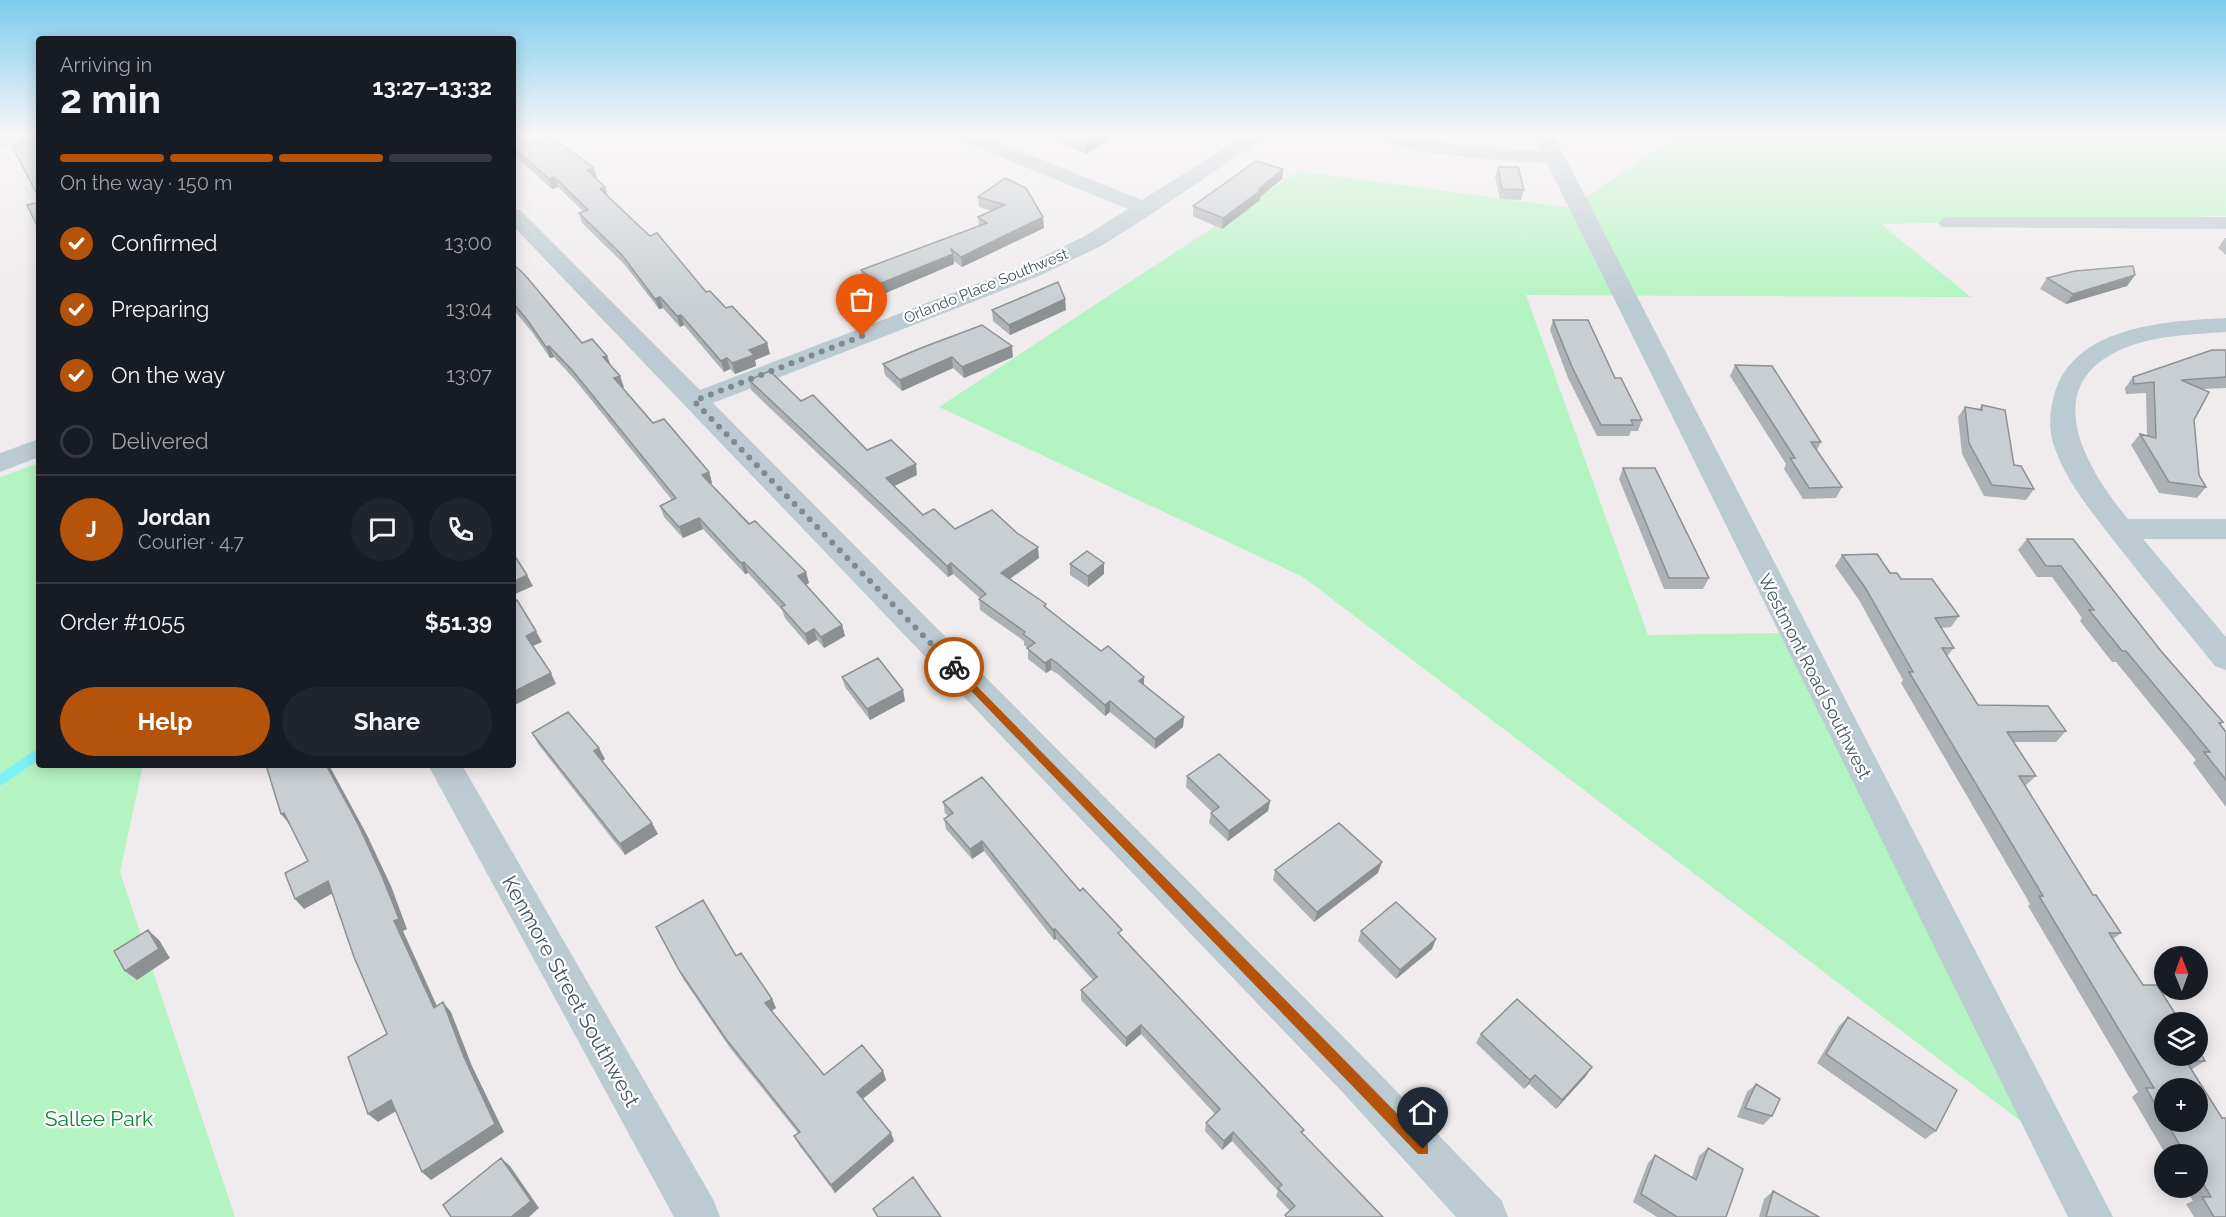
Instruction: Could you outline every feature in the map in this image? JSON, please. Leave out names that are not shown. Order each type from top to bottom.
[{"type":"street","points":[[1101,191],[1146,209]]},
{"type":"street","name":"Orlando Place Southwest","points":[[694,401],[1031,271],[1094,241],[1174,191]]},
{"type":"street","name":"Westmont Road Southwest","points":[[1572,191],[1755,558],[2091,1217]]},
{"type":"street","points":[[516,217],[1352,1074],[1486,1217]]},
{"type":"street","points":[[1949,223],[2226,223]]},
{"type":"street","points":[[2226,325],[2178,328],[2140,335],[2105,349],[2082,366],[2066,390],[2062,417],[2068,450],[2086,485],[2226,658]]},
{"type":"street","points":[[0,463],[36,448]]},
{"type":"street","points":[[2120,529],[2226,529]]},
{"type":"street","name":"Kenmore Street Southwest","points":[[447,768],[698,1217]]},
{"type":"green space","points":[[1269,191],[1445,191],[1571,208],[1596,191],[2226,191],[2226,216],[1881,224],[1971,297],[1526,295],[1648,635],[1785,633],[2035,1132],[1303,577],[939,407]]},
{"type":"green space","name":"Sallee Park","points":[[36,464],[36,768],[142,768],[120,872],[235,1217],[0,1217],[0,477]]},
{"type":"building","points":[[568,191],[602,191],[650,236],[657,233],[706,292],[710,291],[726,308],[732,306],[767,343],[749,350],[754,355],[732,363],[727,358],[721,361],[681,315],[677,316],[660,297],[655,299],[622,255],[579,213],[588,210]]},
{"type":"building","points":[[987,191],[1028,191],[1043,217],[961,257],[951,249],[953,254],[879,284],[861,270],[987,223],[978,217],[1005,205],[978,197]]},
{"type":"building","points":[[1214,191],[1260,191],[1223,218],[1193,206]]},
{"type":"building","points":[[36,203],[36,224],[27,205]]},
{"type":"building","points":[[2133,266],[2135,275],[2073,294],[2047,278],[2075,271]]},
{"type":"building","points":[[516,267],[582,343],[592,339],[607,356],[603,357],[620,376],[614,378],[653,423],[664,419],[709,472],[702,475],[749,524],[755,521],[806,572],[798,576],[842,625],[821,637],[814,629],[805,634],[781,607],[785,605],[699,518],[679,527],[660,506],[676,498],[572,370],[549,346],[546,347],[516,307]]},
{"type":"building","points":[[1058,282],[1065,299],[1009,325],[992,310]]},
{"type":"building","points":[[1553,320],[1588,320],[1615,378],[1621,378],[1642,420],[1631,420],[1633,425],[1601,425],[1572,367]]},
{"type":"building","points":[[982,325],[1012,346],[962,367],[952,357],[900,380],[883,364],[921,348]]},
{"type":"building","points":[[2212,350],[2226,350],[2226,377],[2181,380],[2209,392],[2194,420],[2199,475],[2206,487],[2169,482],[2140,434],[2156,438],[2154,382],[2134,384],[2133,377]]},
{"type":"building","points":[[1735,365],[1772,366],[1821,442],[1811,442],[1842,487],[1809,488],[1790,458],[1795,458]]},
{"type":"building","points":[[770,371],[801,401],[813,395],[867,450],[891,440],[916,464],[886,478],[923,515],[934,509],[955,529],[992,510],[1017,533],[1038,547],[1001,573],[1046,604],[1044,606],[1101,651],[1108,646],[1144,677],[1139,681],[1184,717],[1155,739],[1110,701],[1105,705],[1057,663],[1051,659],[1045,663],[1027,648],[1035,643],[1023,634],[1025,632],[979,599],[986,594],[951,563],[947,566],[749,380]]},
{"type":"building","points":[[1982,405],[2005,410],[2014,465],[2021,466],[2034,489],[1992,485],[1969,443],[1965,407],[1982,410]]},
{"type":"building","points":[[1623,468],[1655,468],[1709,578],[1669,578]]},
{"type":"building","points":[[2027,539],[2073,539],[2161,651],[2223,722],[2219,723],[2226,732],[2226,780],[2204,752],[2210,752],[2089,610],[2094,610],[2061,566],[2046,566]]},
{"type":"building","points":[[1087,551],[1104,563],[1088,576],[1070,564]]},
{"type":"building","points":[[1877,554],[1890,573],[1897,573],[1901,579],[1932,579],[1959,616],[1935,618],[1954,648],[1942,648],[1978,705],[2048,706],[2066,731],[2007,732],[2036,776],[2019,776],[2093,895],[2096,895],[2121,933],[2109,933],[2143,985],[2154,985],[2154,1000],[2166,1000],[2174,1012],[2154,1012],[2154,1066],[2189,1066],[2197,1078],[2154,1078],[2154,1088],[1909,672],[1913,672],[1866,589],[1842,555]]},
{"type":"building","points":[[516,558],[527,575],[516,580]]},
{"type":"building","points":[[516,600],[536,631],[526,636],[551,673],[516,690]]},
{"type":"building","points":[[878,658],[903,690],[867,709],[842,677]]},
{"type":"building","points":[[568,712],[599,748],[594,751],[652,823],[620,844],[532,733]]},
{"type":"building","points":[[1219,754],[1270,801],[1229,831],[1211,813],[1219,807],[1187,776]]},
{"type":"building","points":[[267,768],[328,768],[358,824],[382,876],[399,919],[394,921],[434,1008],[443,1002],[464,1057],[495,1124],[422,1172],[391,1100],[368,1114],[348,1057],[387,1034],[354,957],[328,881],[295,899],[285,873],[308,861],[284,813],[281,814]]},
{"type":"building","points":[[982,777],[1080,891],[1083,888],[1122,930],[1118,933],[1304,1130],[1301,1132],[1383,1217],[1287,1217],[1285,1215],[1295,1206],[1278,1188],[1282,1185],[1233,1132],[1224,1141],[1206,1123],[1220,1109],[1141,1025],[1126,1038],[1081,990],[1097,977],[1055,929],[1053,930],[982,841],[970,849],[944,819],[953,813],[943,802]]},
{"type":"building","points":[[1339,823],[1382,862],[1317,912],[1275,870]]},
{"type":"building","points":[[703,900],[736,956],[741,953],[772,999],[765,1003],[824,1075],[862,1045],[883,1071],[857,1092],[891,1133],[831,1185],[794,1136],[800,1132],[726,1039],[679,970],[656,927]]},
{"type":"building","points":[[1396,902],[1436,939],[1400,970],[1361,931]]},
{"type":"building","points":[[148,930],[159,949],[125,971],[114,951]]},
{"type":"building","points":[[1517,999],[1592,1067],[1562,1100],[1535,1075],[1530,1080],[1481,1034]]},
{"type":"building","points":[[1848,1017],[1957,1090],[1936,1131],[1826,1054]]},
{"type":"building","points":[[1756,1084],[1780,1099],[1772,1116],[1745,1108]]},
{"type":"building","points":[[2146,1088],[2154,1088],[2154,1102]]},
{"type":"building","points":[[2208,1096],[2222,1118],[2226,1118],[2226,1217],[2214,1217],[2203,1198],[2211,1197],[2208,1192],[2208,1144],[2179,1144],[2172,1132],[2208,1132]]},
{"type":"building","points":[[1708,1148],[1743,1169],[1726,1217],[1677,1217],[1641,1194],[1655,1155],[1696,1180]]},
{"type":"building","points":[[501,1158],[531,1201],[511,1217],[451,1217],[443,1205]]},
{"type":"building","points":[[913,1177],[941,1217],[878,1217],[873,1209]]},
{"type":"building","points":[[1773,1191],[1819,1217],[1766,1217]]},
{"type":"waterway","points":[[0,780],[36,756]]},
{"type":"way so far","points":[[862,336],[694,401],[954,667]]},
{"type":"route","points":[[954,667],[1423,1149]]}]
